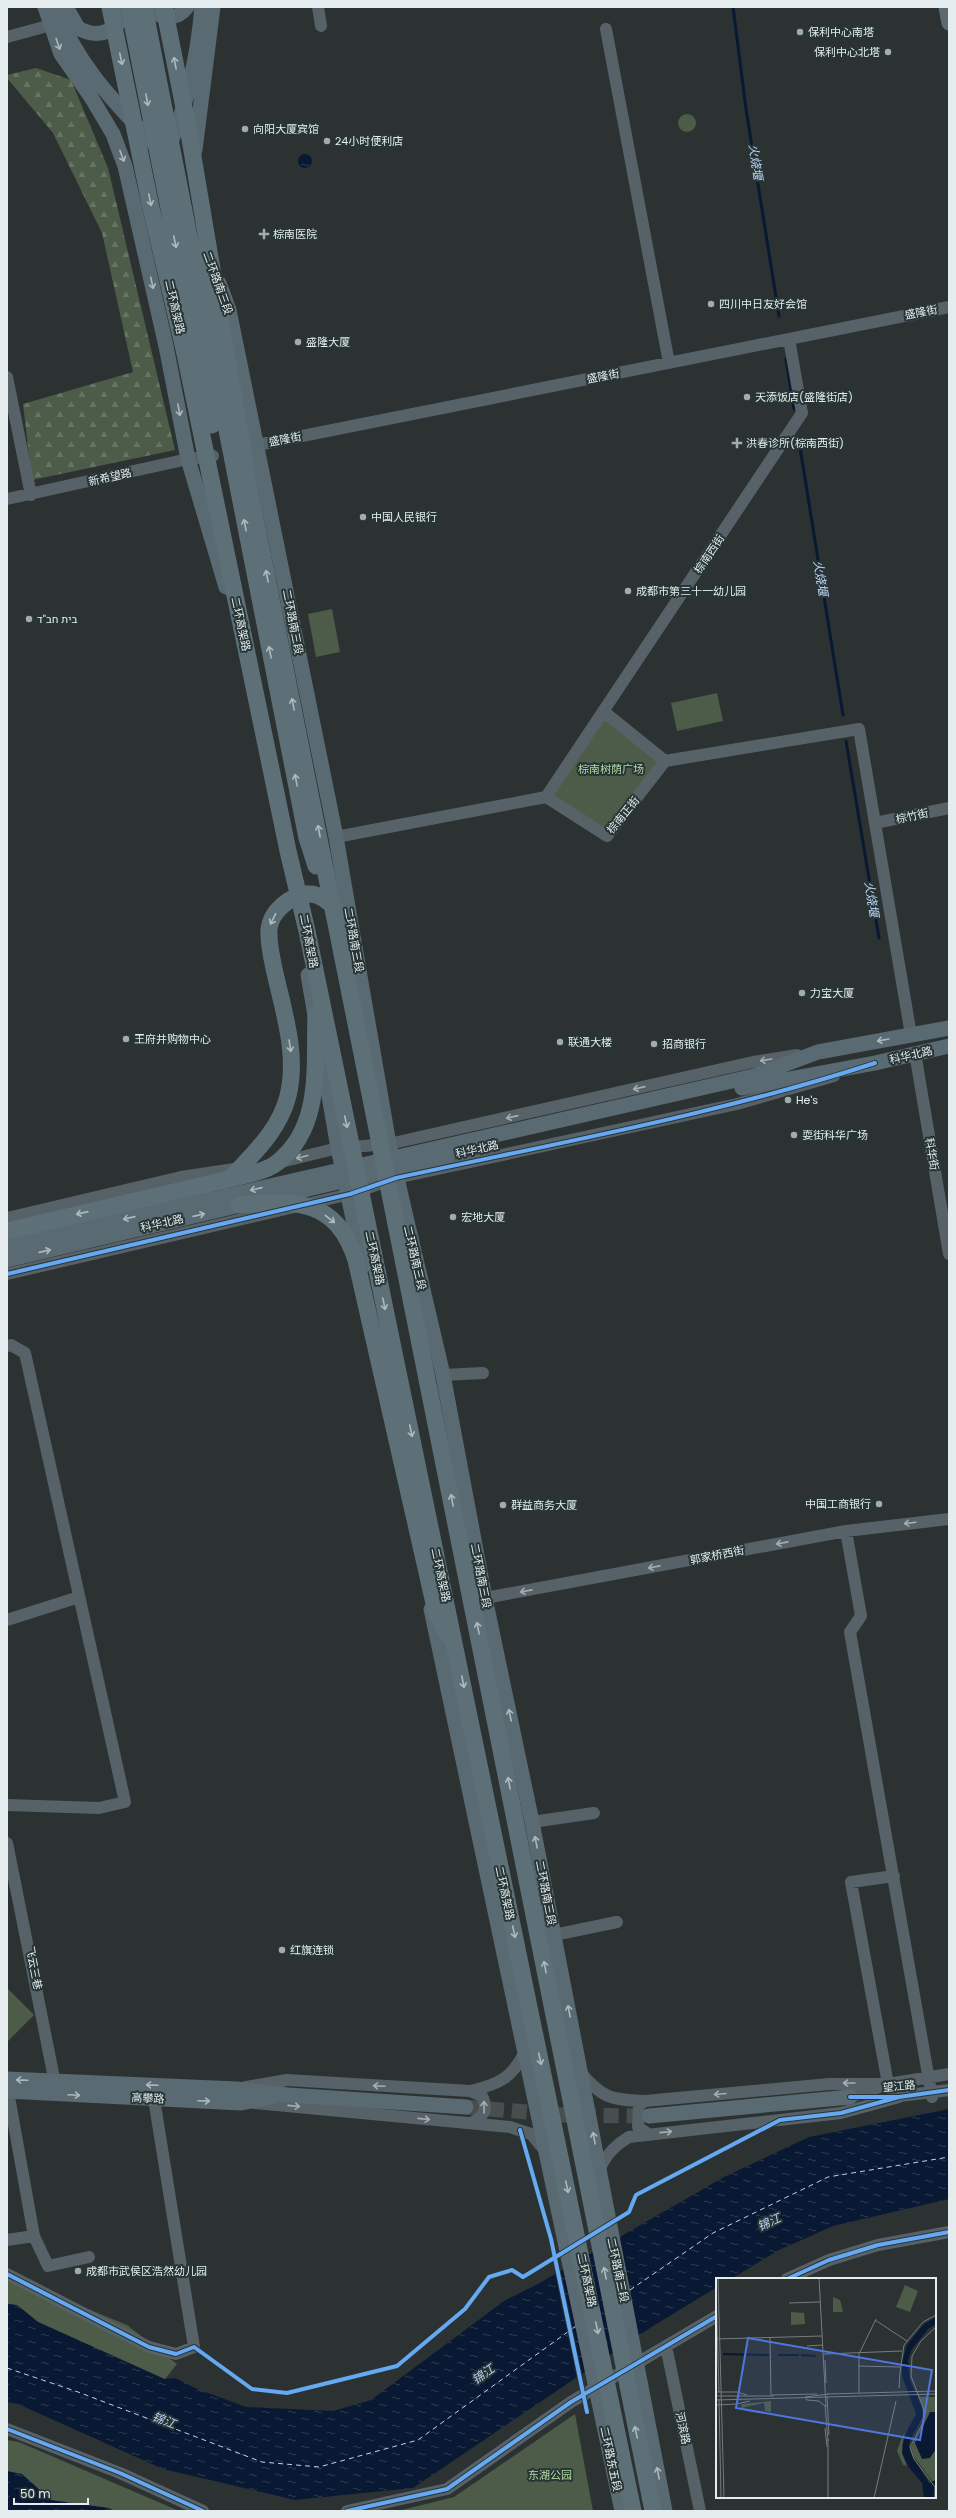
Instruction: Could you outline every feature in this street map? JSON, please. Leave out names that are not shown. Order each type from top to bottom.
[{"type":"highway","name":"二环高架路","points":[[110,7],[151,208],[184,349],[288,851],[308,931],[318,988],[458,1654],[491,1826],[595,2317],[633,2511]]},
{"type":"highway","points":[[129,7],[163,144],[198,323],[307,838],[340,938]]},
{"type":"highway","points":[[144,7],[163,144],[192,228],[185,258]]},
{"type":"highway","name":"二环高架路","points":[[164,7],[189,133],[250,488],[653,2511]]},
{"type":"highway","points":[[198,323],[294,837],[308,931]]},
{"type":"highway","points":[[230,1179],[274,1129],[282,1115],[288,1095],[291,1051],[270,946],[269,928],[272,918],[282,905],[299,896],[309,894],[328,899],[343,919],[349,937],[355,981],[406,1226],[434,1411]]},
{"type":"highway","points":[[7,1231],[230,1179],[259,1171],[278,1162],[300,1138],[308,1122],[314,1098],[318,988]]},
{"type":"highway","points":[[239,1205],[282,1201],[300,1203],[320,1212],[335,1222],[350,1240],[358,1268],[436,1612],[458,1654]]},
{"type":"highway","points":[[626,2477],[629,2511]]},
{"type":"main road","points":[[45,7],[62,24],[89,33],[106,33],[112,31],[119,23],[125,7]]},
{"type":"main road","points":[[56,7],[62,24],[74,48],[96,82],[163,144],[185,98],[202,12]]},
{"type":"main road","points":[[66,7],[62,24],[61,54],[91,97],[113,134],[125,166],[166,346],[188,459],[244,647]]},
{"type":"main road","points":[[149,7],[154,13],[168,17],[179,14],[187,7]]},
{"type":"main road","points":[[213,7],[191,188],[192,228],[206,289],[228,408],[257,445]]},
{"type":"main road","points":[[946,7],[949,23]]},
{"type":"main road","name":"二环路南三段","points":[[192,228],[229,310],[257,445],[336,837],[389,1144],[443,1375],[485,1598],[532,1822],[600,2168],[607,2218],[639,2373],[665,2511]]},
{"type":"main road","points":[[166,346],[185,258]]},
{"type":"main road","points":[[185,258],[206,289]]},
{"type":"main road","points":[[185,258],[186,325],[213,456],[244,647],[310,987],[338,1148],[350,1194],[393,1433],[547,2153]]},
{"type":"main road","name":"科华北路","points":[[7,1260],[664,1101],[754,1076],[818,1052],[949,1028]]},
{"type":"main road","name":"科华北路","points":[[664,1101],[875,1063],[949,1046]]},
{"type":"main road","points":[[7,1246],[664,1101]]},
{"type":"main road","name":"高攀路","points":[[7,2087],[239,2096]]},
{"type":"main road","name":"高攀路","points":[[57,2088],[154,2099],[288,2094],[466,2107]]},
{"type":"main road","name":"望江路","points":[[649,2116],[850,2097]]},
{"type":"main road","name":"二环路东五段","points":[[547,2153],[622,2511]]},
{"type":"street","points":[[318,7],[321,26]]},
{"type":"street","points":[[7,37],[62,24]]},
{"type":"street","points":[[606,29],[669,363]]},
{"type":"street","name":"盛隆街","points":[[257,445],[949,307]]},
{"type":"street","name":"棕南西街","points":[[546,797],[802,413],[789,339]]},
{"type":"street","points":[[7,377],[10,401],[31,494]]},
{"type":"street","name":"新希望路","points":[[7,499],[188,459],[213,456]]},
{"type":"street","points":[[603,712],[665,761],[859,728],[911,1035]]},
{"type":"street","name":"棕南正街","points":[[546,797],[607,836],[665,761]]},
{"type":"street","points":[[336,837],[546,797]]},
{"type":"street","name":"棕竹街","points":[[875,823],[949,808]]},
{"type":"street","points":[[7,1218],[181,1177],[282,1162],[338,1148],[389,1144],[753,1062],[818,1052]]},
{"type":"street","name":"科华街","points":[[915,1053],[946,1220],[949,1254]]},
{"type":"street","points":[[7,1274],[350,1194],[396,1178],[737,1104],[798,1088],[875,1063]]},
{"type":"street","points":[[7,1346],[11,1345],[25,1353],[125,1802],[99,1808],[7,1805]]},
{"type":"street","points":[[443,1375],[483,1373]]},
{"type":"street","name":"郭家桥西街","points":[[485,1598],[846,1531],[949,1518]]},
{"type":"street","points":[[846,1531],[861,1616],[850,1632],[932,2095]]},
{"type":"street","points":[[7,1620],[79,1597]]},
{"type":"street","points":[[532,1822],[594,1813]]},
{"type":"street","name":"飞云三巷","points":[[7,1843],[57,2088]]},
{"type":"street","points":[[580,2072],[595,2090],[624,2101],[645,2101],[829,2084],[888,2084],[851,1882],[894,1876]]},
{"type":"street","points":[[554,1935],[617,1922]]},
{"type":"street","points":[[239,2096],[287,2080],[470,2091],[489,2087],[508,2077],[518,2066],[526,2050]]},
{"type":"street","name":"望江路","points":[[850,2097],[888,2084],[929,2076],[949,2074]]},
{"type":"street","points":[[7,2087],[34,2236],[48,2266],[89,2257]]},
{"type":"street","name":"望江路","points":[[850,2097],[932,2095],[949,2090]]},
{"type":"street","points":[[470,2091],[482,2096],[485,2108],[480,2120],[470,2123]]},
{"type":"street","points":[[239,2096],[520,2130],[531,2134],[547,2153]]},
{"type":"street","points":[[600,2168],[606,2156],[618,2143],[629,2137],[841,2113],[898,2097]]},
{"type":"street","points":[[7,2274],[149,2347],[176,2354],[194,2347],[154,2099]]},
{"type":"street","points":[[645,2101],[639,2105],[637,2119],[638,2127],[648,2134]]},
{"type":"street","points":[[789,2278],[829,2260],[878,2245],[949,2232]]},
{"type":"street","points":[[7,2240],[34,2236]]},
{"type":"street","points":[[347,2511],[447,2488],[571,2402],[716,2317]]},
{"type":"street","name":"河滨路","points":[[666,2346],[700,2511]]},
{"type":"street","points":[[7,2429],[120,2473],[203,2511]]},
{"type":"green space","points":[[36,68],[71,80],[108,168],[175,450],[32,480],[23,404],[133,372],[102,233],[53,133],[7,78],[7,75]]},
{"type":"green space","points":[[687,114],[693,117],[696,123],[693,129],[687,132],[681,129],[678,123],[681,117]]},
{"type":"green space","points":[[332,609],[340,652],[316,657],[308,614]]},
{"type":"green space","points":[[717,693],[723,721],[677,731],[671,703]]},
{"type":"green space","name":"棕南树荫广场","points":[[603,711],[665,761],[607,836],[546,797]]},
{"type":"green space","points":[[7,1988],[34,2015],[7,2042]]},
{"type":"green space","points":[[7,2276],[127,2325],[177,2364],[165,2379],[38,2322],[17,2305],[7,2304]]},
{"type":"green space","name":"东湖公园","points":[[575,2414],[593,2511],[398,2511],[454,2497]]},
{"type":"green space","points":[[7,2440],[19,2442],[179,2511],[7,2511]]},
{"type":"water","points":[[302,154],[308,154],[312,158],[312,164],[308,168],[302,168],[298,164],[298,158]]},
{"type":"water","name":"锦江","points":[[949,2109],[949,2199],[833,2226],[777,2251],[733,2278],[716,2278],[716,2288],[650,2328],[413,2488],[295,2500],[163,2469],[18,2404],[7,2402],[7,2304],[17,2305],[38,2322],[164,2379],[175,2378],[197,2389],[246,2407],[333,2411],[371,2400],[504,2301],[536,2285],[724,2177],[809,2137]]},
{"type":"water","points":[[7,2471],[22,2474],[51,2500],[109,2508],[114,2511],[7,2511]]},
{"type":"waterway","name":"火烧堰","points":[[733,7],[746,109],[779,316]]},
{"type":"waterway","name":"火烧堰","points":[[786,359],[794,409]]},
{"type":"waterway","name":"火烧堰","points":[[799,441],[843,715]]},
{"type":"waterway","name":"火烧堰","points":[[846,741],[879,938]]},
{"type":"ferry route","points":[[630,2290],[713,2233],[828,2177],[949,2157]]},
{"type":"ferry route","points":[[7,2368],[78,2392],[262,2462],[319,2467],[418,2440],[576,2326]]},
{"type":"tunnel","points":[[466,2107],[562,2115],[649,2116]]},
{"type":"cycle path","points":[[7,1274],[350,1194],[396,1178],[697,1113],[757,1098],[875,1063]]},
{"type":"cycle path","points":[[850,2097],[899,2097],[949,2090]]},
{"type":"cycle path","points":[[7,2274],[149,2347],[176,2354],[194,2347],[252,2389],[287,2393],[397,2366],[465,2309],[489,2277],[512,2270],[523,2277],[629,2212],[636,2195],[780,2120],[841,2113],[899,2097]]},
{"type":"cycle path","points":[[520,2130],[551,2239],[587,2412]]},
{"type":"cycle path","points":[[789,2278],[829,2260],[878,2245],[949,2232]]},
{"type":"cycle path","points":[[347,2511],[447,2489],[571,2402],[716,2317]]},
{"type":"cycle path","points":[[7,2429],[120,2473],[203,2511]]},
{"type":"place","name":"保利中心南塔","points":[[800,32]]},
{"type":"place","name":"保利中心北塔","points":[[888,52]]},
{"type":"place","name":"向阳大厦宾馆","points":[[245,129]]},
{"type":"place","name":"24小时便利店","points":[[327,141]]},
{"type":"place","name":"棕南医院","points":[[264,234]]},
{"type":"place","name":"四川中日友好会馆","points":[[711,304]]},
{"type":"place","name":"盛隆大厦","points":[[298,342]]},
{"type":"place","name":"天添饭店(盛隆街店)","points":[[747,397]]},
{"type":"place","name":"洪春诊所(棕南西街)","points":[[737,443]]},
{"type":"place","name":"中国人民银行","points":[[363,517]]},
{"type":"place","name":"成都市第三十一幼儿园","points":[[628,591]]},
{"type":"place","name":"בית חב\"ד","points":[[29,619]]},
{"type":"place","name":"力宝大厦","points":[[802,993]]},
{"type":"place","name":"王府井购物中心","points":[[126,1039]]},
{"type":"place","name":"联通大楼","points":[[560,1042]]},
{"type":"place","name":"招商银行","points":[[654,1044]]},
{"type":"place","name":"He's","points":[[788,1100]]},
{"type":"place","name":"耍街科华广场","points":[[794,1135]]},
{"type":"place","name":"宏地大厦","points":[[453,1217]]},
{"type":"place","name":"中国工商银行","points":[[879,1504]]},
{"type":"place","name":"群益商务大厦","points":[[503,1505]]},
{"type":"place","name":"红旗连锁","points":[[282,1950]]},
{"type":"place","name":"成都市武侯区浩然幼儿园","points":[[78,2271]]}]
